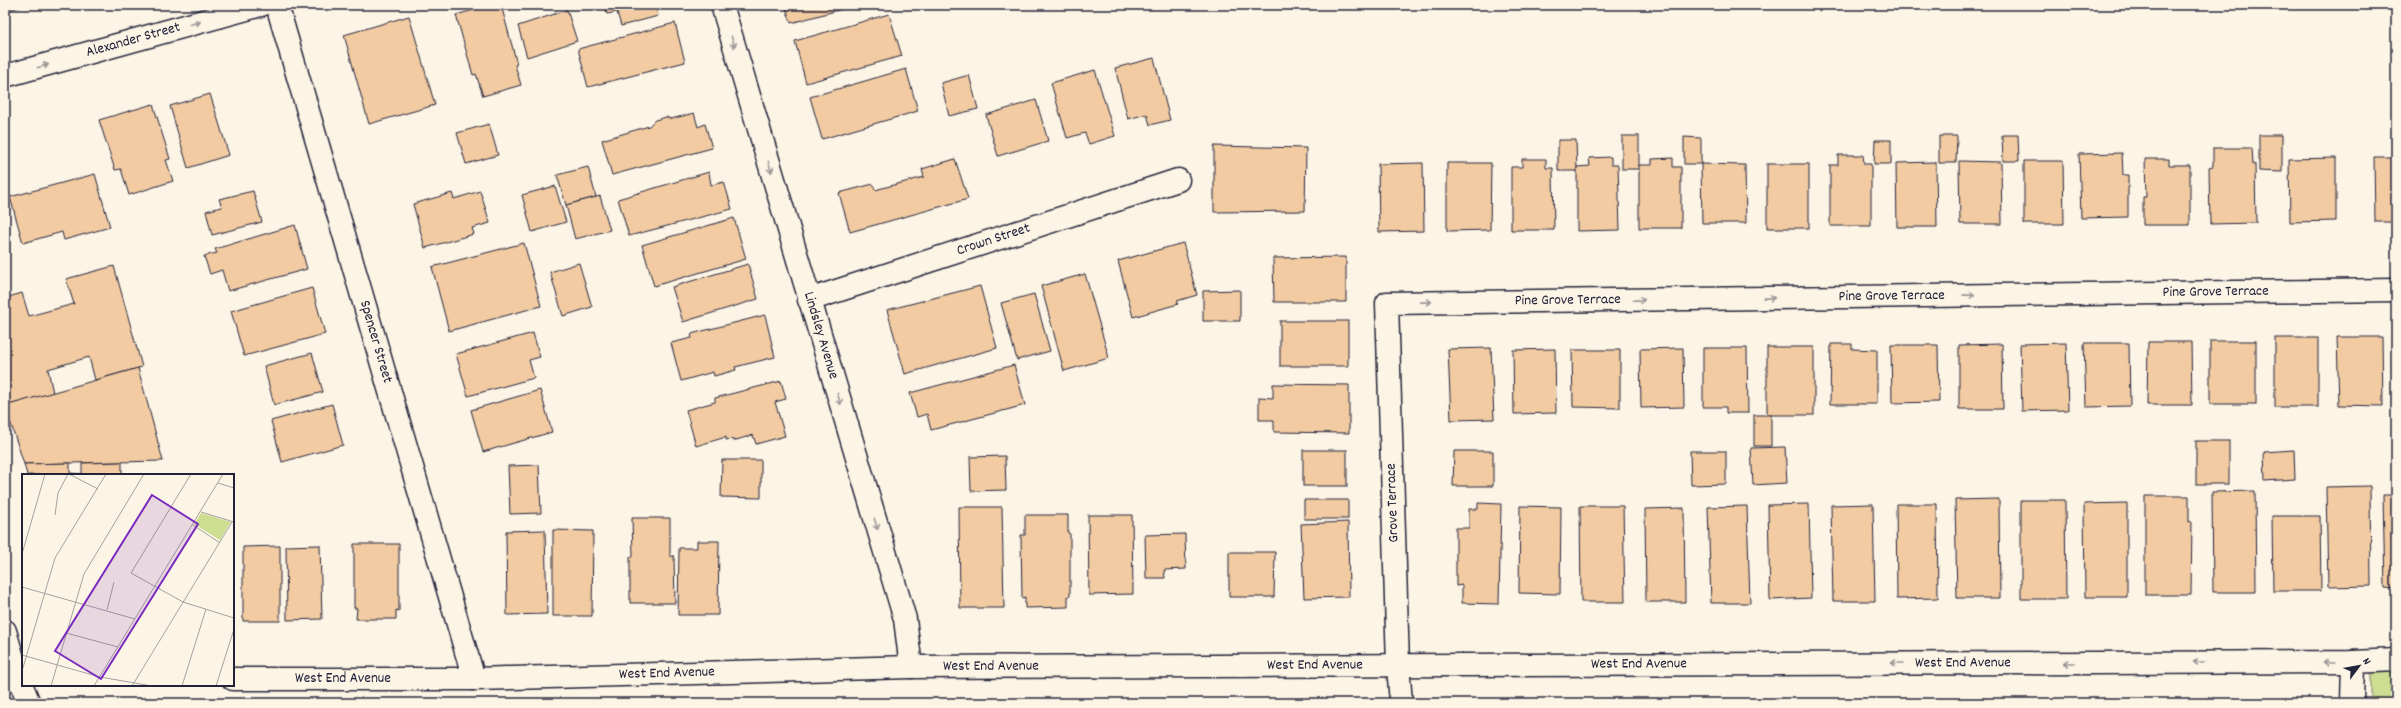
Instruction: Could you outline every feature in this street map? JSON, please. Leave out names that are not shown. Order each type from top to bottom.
[{"type":"street","name":"Alexander Street","points":[[5,76],[261,5]]},
{"type":"street","name":"Spencer Street","points":[[277,5],[474,679]]},
{"type":"street","name":"Lindsley Avenue","points":[[722,5],[905,619],[911,667]]},
{"type":"street","name":"Crown Street","points":[[809,300],[1178,180]]},
{"type":"street","name":"Pine Grove Terrace","points":[[1386,303],[2396,290]]},
{"type":"street","name":"Grove Terrace","points":[[1386,303],[1398,665],[1401,703]]},
{"type":"street","points":[[5,631],[16,679],[29,703]]},
{"type":"street","name":"West End Avenue","points":[[234,679],[474,679],[911,667],[2353,662],[2396,660]]},
{"type":"street","points":[[2352,703],[2353,662]]},
{"type":"green space","points":[[2371,664],[2396,664],[2396,703],[2371,703]]},
{"type":"building","points":[[5,5],[27,5],[5,11]]},
{"type":"building","points":[[491,5],[501,5],[517,64],[515,65],[521,85],[483,96],[476,74],[473,75],[456,15]]},
{"type":"building","points":[[604,5],[662,6],[656,7],[658,16],[621,26],[617,12],[607,14]]},
{"type":"building","points":[[785,5],[857,5],[791,23]]},
{"type":"building","points":[[567,10],[577,41],[527,57],[518,26]]},
{"type":"building","points":[[889,14],[902,56],[806,83],[795,41]]},
{"type":"building","points":[[409,16],[435,105],[369,124],[344,35]]},
{"type":"building","points":[[675,23],[685,62],[588,87],[578,49]]},
{"type":"building","points":[[1154,58],[1170,120],[1150,125],[1147,114],[1128,119],[1115,68]]},
{"type":"building","points":[[906,69],[918,111],[822,139],[810,97]]},
{"type":"building","points":[[1095,70],[1115,136],[1089,144],[1085,133],[1067,138],[1051,83]]},
{"type":"building","points":[[969,75],[978,109],[949,116],[941,83]]},
{"type":"building","points":[[210,94],[229,155],[188,168],[170,106]]},
{"type":"building","points":[[1036,100],[1048,141],[998,156],[986,115]]},
{"type":"building","points":[[153,104],[170,159],[166,160],[173,181],[129,195],[121,169],[115,170],[99,120]]},
{"type":"building","points":[[694,113],[698,127],[705,124],[712,148],[612,175],[602,140],[649,126],[655,120],[666,117],[671,119]]},
{"type":"building","points":[[489,124],[498,155],[466,164],[457,133]]},
{"type":"building","points":[[2002,135],[2018,135],[2019,161],[2003,161]]},
{"type":"building","points":[[2259,135],[2282,135],[2282,172],[2259,171]]},
{"type":"building","points":[[1622,136],[1639,136],[1639,169],[1622,169]]},
{"type":"building","points":[[1939,136],[1957,136],[1956,163],[1939,163]]},
{"type":"building","points":[[1684,137],[1701,138],[1701,164],[1684,164]]},
{"type":"building","points":[[1558,140],[1576,140],[1577,171],[1558,171]]},
{"type":"building","points":[[1875,140],[1891,140],[1891,164],[1874,164]]},
{"type":"building","points":[[1214,146],[1306,148],[1305,211],[1214,212]]},
{"type":"building","points":[[2213,148],[2252,148],[2253,164],[2255,164],[2256,223],[2210,224],[2209,167],[2213,166]]},
{"type":"building","points":[[2122,153],[2123,175],[2128,175],[2128,217],[2081,218],[2079,154]]},
{"type":"building","points":[[1838,155],[1863,155],[1864,164],[1871,164],[1871,226],[1830,226],[1830,165],[1838,165]]},
{"type":"building","points":[[1611,157],[1611,165],[1618,165],[1620,230],[1577,231],[1577,167],[1590,166],[1589,158]]},
{"type":"building","points":[[2374,157],[2396,157],[2396,222],[2375,222]]},
{"type":"building","points":[[1673,158],[1673,167],[1681,167],[1681,228],[1639,228],[1639,165],[1652,165],[1652,159]]},
{"type":"building","points":[[2336,158],[2336,221],[2290,222],[2289,159]]},
{"type":"building","points":[[955,159],[968,199],[850,232],[839,193],[873,184],[875,190],[924,177],[922,169]]},
{"type":"building","points":[[1522,159],[1546,159],[1546,168],[1553,168],[1554,230],[1511,230],[1511,167],[1522,167]]},
{"type":"building","points":[[2145,159],[2169,159],[2169,165],[2190,165],[2190,225],[2143,225],[2143,197],[2146,197]]},
{"type":"building","points":[[1959,161],[2001,162],[2002,224],[1960,224]]},
{"type":"building","points":[[2024,161],[2063,161],[2064,224],[2024,224]]},
{"type":"building","points":[[1936,162],[1937,227],[1897,227],[1896,163]]},
{"type":"building","points":[[1423,163],[1424,231],[1379,232],[1378,164]]},
{"type":"building","points":[[1447,163],[1491,163],[1490,230],[1447,231]]},
{"type":"building","points":[[1701,164],[1745,165],[1746,223],[1702,223]]},
{"type":"building","points":[[1767,164],[1809,164],[1809,228],[1767,228]]},
{"type":"building","points":[[588,167],[596,197],[566,205],[557,175]]},
{"type":"building","points":[[709,172],[711,185],[724,182],[732,209],[629,236],[618,199]]},
{"type":"building","points":[[95,174],[110,227],[64,240],[62,232],[23,243],[10,197]]},
{"type":"building","points":[[555,186],[566,222],[532,232],[522,195]]},
{"type":"building","points":[[253,191],[262,222],[212,235],[206,211],[222,207],[219,199]]},
{"type":"building","points":[[480,191],[490,223],[472,228],[474,234],[425,248],[413,204],[452,193],[454,199]]},
{"type":"building","points":[[600,196],[610,230],[575,239],[566,205]]},
{"type":"building","points":[[734,218],[746,259],[654,286],[642,245]]},
{"type":"building","points":[[295,225],[307,269],[228,291],[222,270],[210,274],[204,256],[217,253],[215,249]]},
{"type":"building","points":[[524,243],[541,306],[449,331],[432,267]]},
{"type":"building","points":[[1183,243],[1197,295],[1177,301],[1178,304],[1133,317],[1118,261]]},
{"type":"building","points":[[1346,257],[1346,302],[1274,302],[1273,258]]},
{"type":"building","points":[[579,263],[592,307],[563,316],[550,272]]},
{"type":"building","points":[[748,264],[758,299],[683,322],[672,287]]},
{"type":"building","points":[[114,266],[142,367],[95,380],[89,357],[48,369],[53,393],[5,406],[5,298],[22,293],[29,316],[74,304],[66,279]]},
{"type":"building","points":[[1085,274],[1109,358],[1064,371],[1041,286]]},
{"type":"building","points":[[980,286],[997,348],[905,374],[887,310]]},
{"type":"building","points":[[312,288],[325,334],[244,356],[231,311]]},
{"type":"building","points":[[1240,290],[1240,321],[1203,321],[1203,291]]},
{"type":"building","points":[[1034,294],[1050,351],[1017,360],[1001,303]]},
{"type":"building","points":[[765,315],[775,357],[735,367],[736,370],[714,376],[713,372],[681,381],[671,343],[692,338],[691,334]]},
{"type":"building","points":[[1280,321],[1348,321],[1348,366],[1280,366]]},
{"type":"building","points":[[533,333],[540,357],[529,360],[534,378],[468,396],[456,354]]},
{"type":"building","points":[[2337,337],[2382,337],[2383,406],[2339,405]]},
{"type":"building","points":[[2275,338],[2318,338],[2318,407],[2275,407]]},
{"type":"building","points":[[2210,341],[2256,341],[2256,404],[2210,404]]},
{"type":"building","points":[[2148,342],[2191,342],[2192,405],[2147,405]]},
{"type":"building","points":[[2066,343],[2068,410],[2022,411],[2020,344]]},
{"type":"building","points":[[2084,343],[2129,343],[2130,406],[2086,407]]},
{"type":"building","points":[[1831,344],[1852,344],[1852,349],[1877,350],[1877,404],[1830,404]]},
{"type":"building","points":[[2002,344],[2003,409],[1959,409],[1959,345]]},
{"type":"building","points":[[1891,345],[1938,345],[1939,402],[1892,403]]},
{"type":"building","points":[[1767,347],[1814,347],[1814,415],[1767,415]]},
{"type":"building","points":[[1491,348],[1494,419],[1451,420],[1448,349]]},
{"type":"building","points":[[1683,348],[1684,407],[1641,408],[1640,349]]},
{"type":"building","points":[[1703,348],[1747,348],[1748,413],[1726,413],[1726,407],[1703,407]]},
{"type":"building","points":[[1555,349],[1556,413],[1514,414],[1513,350]]},
{"type":"building","points":[[1572,350],[1620,350],[1620,408],[1573,407]]},
{"type":"building","points":[[312,353],[323,392],[274,405],[264,366]]},
{"type":"building","points":[[1014,365],[1025,405],[931,430],[927,414],[917,417],[910,393]]},
{"type":"building","points":[[138,368],[163,461],[24,464],[5,406]]},
{"type":"building","points":[[781,381],[786,399],[775,402],[785,436],[756,444],[753,435],[733,441],[732,439],[726,440],[726,437],[696,446],[686,410],[715,402],[715,398]]},
{"type":"building","points":[[1273,384],[1349,385],[1349,433],[1274,432],[1274,420],[1259,420],[1259,397],[1273,398]]},
{"type":"building","points":[[540,390],[552,432],[483,452],[471,410]]},
{"type":"building","points":[[332,404],[343,445],[282,462],[271,421]]},
{"type":"building","points":[[1754,415],[1771,415],[1771,446],[1754,446]]},
{"type":"building","points":[[2196,441],[2229,441],[2229,484],[2196,484]]},
{"type":"building","points":[[1785,447],[1787,483],[1753,485],[1751,448]]},
{"type":"building","points":[[1303,450],[1347,450],[1347,486],[1303,486]]},
{"type":"building","points":[[2294,450],[2295,479],[2265,481],[2264,452]]},
{"type":"building","points":[[1454,451],[1493,451],[1493,486],[1453,486]]},
{"type":"building","points":[[1690,451],[1726,451],[1726,484],[1691,485]]},
{"type":"building","points":[[1005,456],[1006,490],[971,491],[970,457]]},
{"type":"building","points":[[722,460],[761,460],[761,498],[721,497]]},
{"type":"building","points":[[122,462],[122,474],[82,474],[82,463]]},
{"type":"building","points":[[70,463],[70,473],[82,474],[27,474],[24,464]]},
{"type":"building","points":[[539,465],[541,513],[510,514],[508,466]]},
{"type":"building","points":[[2370,486],[2371,586],[2328,587],[2326,487]]},
{"type":"building","points":[[2255,491],[2256,592],[2213,592],[2212,492]]},
{"type":"building","points":[[2383,495],[2396,495],[2396,589],[2385,588]]},
{"type":"building","points":[[2145,496],[2189,496],[2189,522],[2192,521],[2191,595],[2145,595]]},
{"type":"building","points":[[1999,499],[2000,598],[1957,598],[1955,500]]},
{"type":"building","points":[[1304,500],[1348,500],[1348,519],[1304,519]]},
{"type":"building","points":[[2021,500],[2065,500],[2066,599],[2021,599]]},
{"type":"building","points":[[1478,503],[1501,504],[1499,604],[1462,603],[1462,585],[1456,586],[1456,528],[1469,528],[1469,509],[1478,509]]},
{"type":"building","points":[[2127,503],[2127,597],[2085,597],[2084,504]]},
{"type":"building","points":[[1809,504],[1811,598],[1770,600],[1768,505]]},
{"type":"building","points":[[1873,504],[1875,601],[1833,601],[1831,505]]},
{"type":"building","points":[[1896,504],[1937,504],[1938,598],[1897,599]]},
{"type":"building","points":[[1520,506],[1561,507],[1560,594],[1519,593]]},
{"type":"building","points":[[1580,506],[1623,506],[1625,602],[1581,602]]},
{"type":"building","points":[[1747,506],[1750,603],[1711,603],[1708,507]]},
{"type":"building","points":[[959,507],[1002,507],[1004,608],[960,608]]},
{"type":"building","points":[[1684,508],[1685,602],[1646,602],[1645,509]]},
{"type":"building","points":[[1025,515],[1068,515],[1068,533],[1070,534],[1070,596],[1068,596],[1068,607],[1025,608],[1025,597],[1022,598],[1021,535],[1025,535]]},
{"type":"building","points":[[1088,515],[1132,515],[1133,594],[1089,595]]},
{"type":"building","points":[[2272,516],[2320,516],[2321,591],[2273,591]]},
{"type":"building","points":[[632,518],[670,518],[670,556],[674,556],[675,603],[630,603],[630,557],[633,557]]},
{"type":"building","points":[[1348,522],[1349,597],[1304,598],[1301,524]]},
{"type":"building","points":[[545,530],[547,614],[507,615],[506,531]]},
{"type":"building","points":[[553,530],[593,531],[592,616],[553,616]]},
{"type":"building","points":[[1185,534],[1186,569],[1164,570],[1165,578],[1146,578],[1145,535]]},
{"type":"building","points":[[697,541],[719,541],[718,615],[678,615],[679,548],[697,548]]},
{"type":"building","points":[[354,544],[399,544],[399,611],[396,610],[396,619],[356,619],[357,608],[354,608]]},
{"type":"building","points":[[320,545],[322,619],[287,620],[286,546]]},
{"type":"building","points":[[280,546],[280,621],[243,621],[243,547]]},
{"type":"building","points":[[1229,552],[1275,552],[1274,597],[1229,597]]}]
